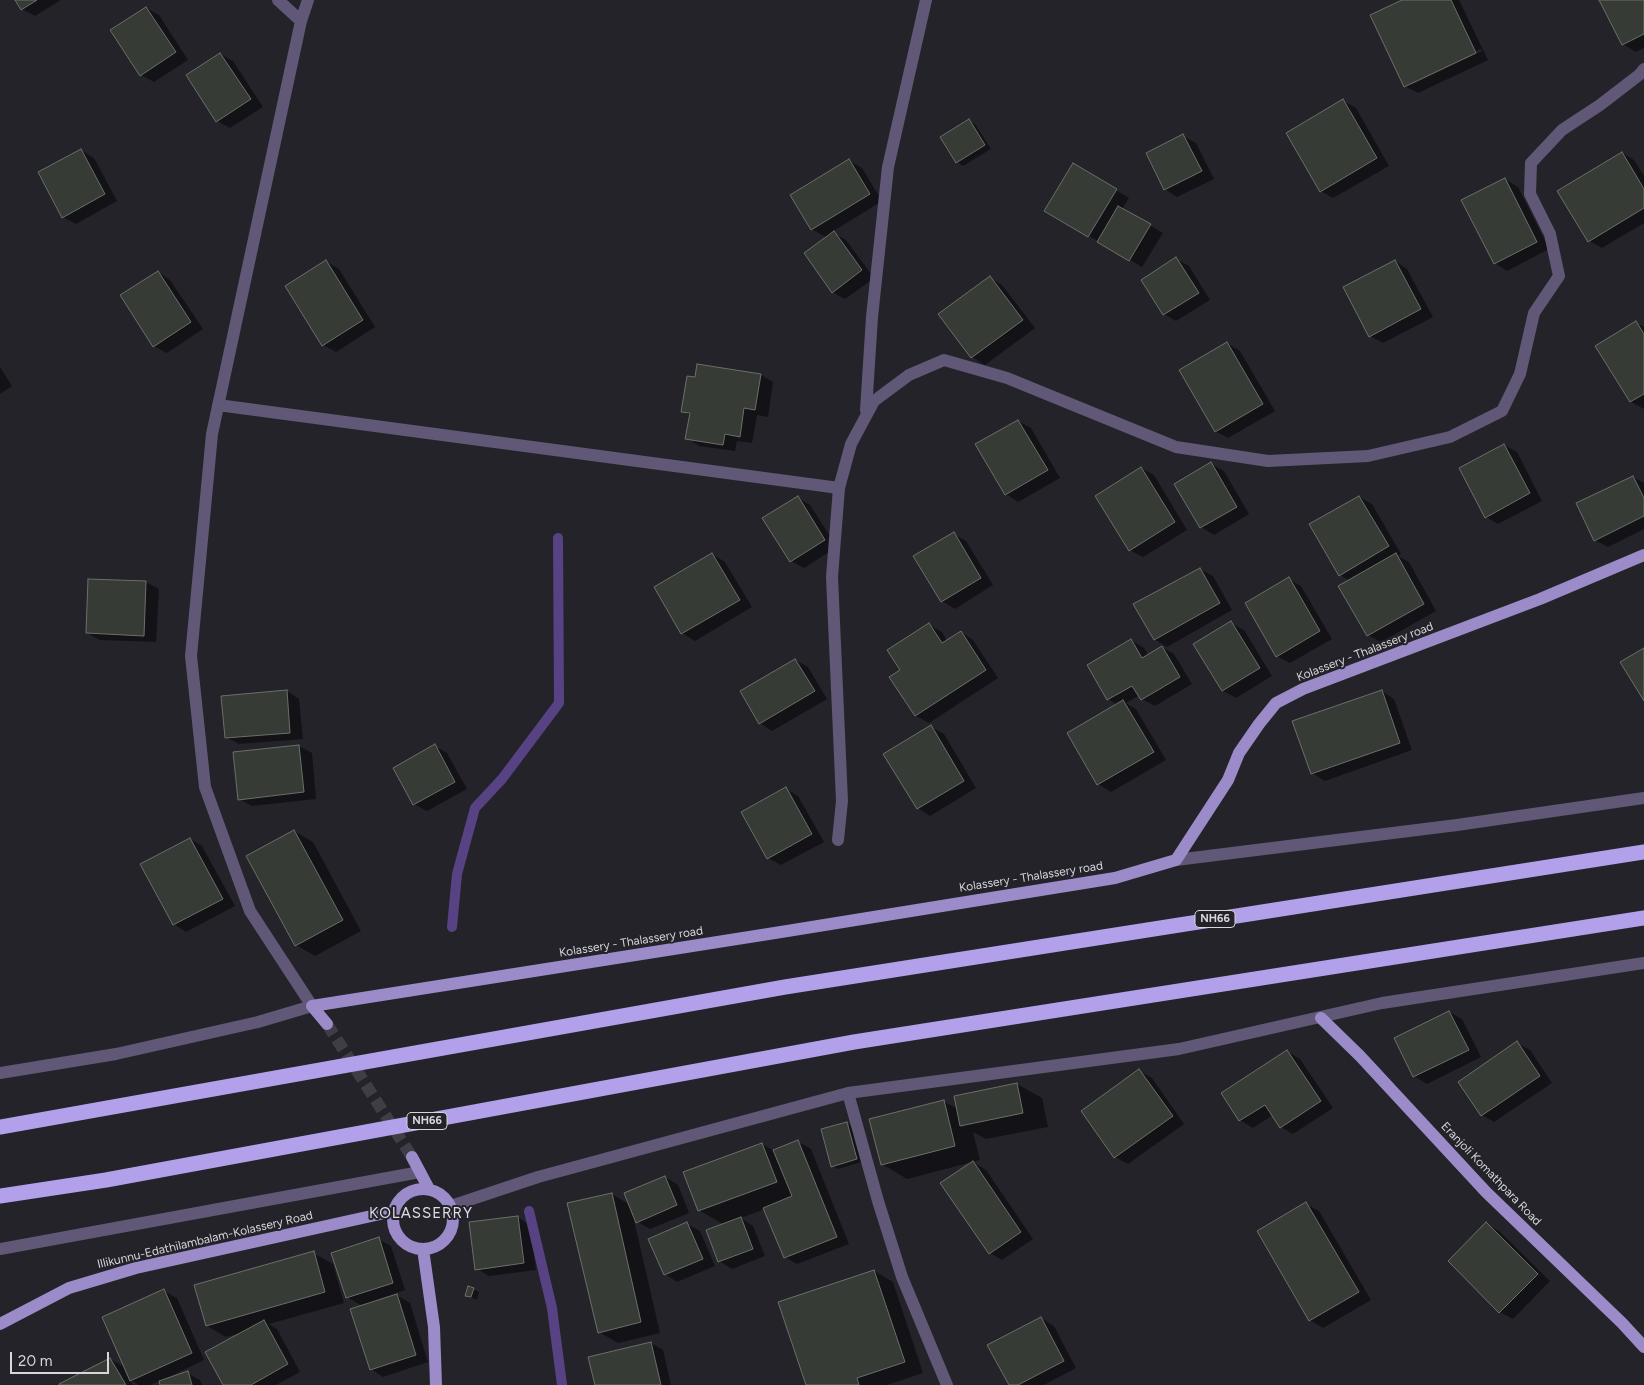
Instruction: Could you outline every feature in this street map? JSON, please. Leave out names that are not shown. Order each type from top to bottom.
[{"type":"highway","name":"NH66","points":[[0,1127],[785,987],[1644,852]]},
{"type":"highway","name":"NH66","points":[[0,1196],[116,1178],[854,1042],[1644,918]]},
{"type":"main road","name":"Kolassery - Thalassery road","points":[[312,1006],[1115,878],[1176,860],[1228,780],[1239,753],[1276,703],[1303,689],[1540,599],[1644,555]]},
{"type":"main road","points":[[312,1006],[326,1024]]},
{"type":"main road","name":"Eranjoli Komathpara Road","points":[[1321,1018],[1360,1056],[1486,1192],[1622,1323],[1644,1347]]},
{"type":"main road","points":[[412,1157],[429,1188]]},
{"type":"main road","points":[[429,1188],[439,1192],[446,1198],[454,1216],[453,1226],[449,1235],[434,1247],[423,1249],[405,1243],[398,1235],[394,1226],[394,1211],[402,1197],[410,1192],[429,1188]]},
{"type":"main road","name":"Illikunnu-Edathilambalam-Kolassery Road","points":[[0,1324],[69,1288],[136,1268],[394,1211]]},
{"type":"main road","points":[[423,1249],[434,1327],[436,1385]]},
{"type":"street","points":[[278,0],[301,21]]},
{"type":"street","points":[[0,1073],[116,1054],[258,1022],[312,1006],[250,911],[205,787],[191,656],[212,434],[301,21],[308,0]]},
{"type":"street","points":[[866,415],[872,317],[888,167],[926,0]]},
{"type":"street","points":[[838,840],[842,801],[832,577],[839,488],[851,444],[874,401],[909,375],[944,360],[1007,378],[1176,447],[1268,460],[1368,456],[1450,437],[1502,411],[1520,374],[1534,313],[1559,276],[1550,234],[1530,194],[1532,163],[1562,130],[1600,105],[1644,69]]},
{"type":"street","points":[[218,405],[839,488]]},
{"type":"street","points":[[1176,860],[1457,825],[1644,798]]},
{"type":"street","points":[[451,1206],[538,1178],[848,1093],[1179,1049],[1382,1003],[1644,962]]},
{"type":"street","points":[[848,1093],[878,1201],[902,1277],[947,1385]]},
{"type":"street","points":[[0,1248],[420,1172]]},
{"type":"building","points":[[15,0],[37,0],[21,10]]},
{"type":"building","points":[[1402,0],[1451,0],[1476,53],[1404,87],[1370,15]]},
{"type":"building","points":[[1599,0],[1644,0],[1644,34],[1622,45]]},
{"type":"building","points":[[146,7],[176,52],[140,76],[110,30]]},
{"type":"building","points":[[220,53],[251,99],[216,122],[186,75]]},
{"type":"building","points":[[1343,99],[1377,158],[1320,192],[1286,133]]},
{"type":"building","points":[[969,119],[985,145],[956,163],[940,137]]},
{"type":"building","points":[[1183,134],[1202,171],[1164,190],[1146,153]]},
{"type":"building","points":[[81,149],[105,194],[62,218],[38,172]]},
{"type":"building","points":[[1622,152],[1644,189],[1644,208],[1588,242],[1557,191]]},
{"type":"building","points":[[849,159],[870,194],[811,230],[790,195]]},
{"type":"building","points":[[1073,163],[1117,189],[1088,237],[1044,211]]},
{"type":"building","points":[[1505,178],[1537,242],[1494,264],[1461,200]]},
{"type":"building","points":[[1118,206],[1151,224],[1129,261],[1097,242]]},
{"type":"building","points":[[834,231],[862,270],[832,293],[804,253]]},
{"type":"building","points":[[1176,257],[1199,293],[1163,315],[1141,280]]},
{"type":"building","points":[[326,260],[363,320],[322,346],[285,286]]},
{"type":"building","points":[[1395,260],[1421,309],[1369,337],[1343,287]]},
{"type":"building","points":[[158,271],[191,322],[153,347],[120,295]]},
{"type":"building","points":[[990,276],[1023,320],[971,358],[938,314]]},
{"type":"building","points":[[1636,321],[1644,334],[1644,394],[1630,402],[1595,346]]},
{"type":"building","points":[[1227,342],[1263,404],[1215,432],[1179,370]]},
{"type":"building","points":[[697,364],[761,374],[755,410],[744,408],[740,437],[725,434],[723,445],[685,439],[690,413],[681,412],[687,376],[695,377]]},
{"type":"building","points":[[1018,420],[1048,470],[1005,495],[975,444]]},
{"type":"building","points":[[1504,444],[1530,493],[1485,518],[1459,468]]},
{"type":"building","points":[[1211,462],[1237,507],[1200,528],[1174,484]]},
{"type":"building","points":[[1141,467],[1175,522],[1129,551],[1095,496]]},
{"type":"building","points":[[1633,476],[1644,498],[1644,516],[1594,541],[1576,503]]},
{"type":"building","points":[[798,496],[825,540],[790,562],[762,518]]},
{"type":"building","points":[[1359,496],[1389,546],[1339,576],[1309,524]]},
{"type":"building","points":[[954,532],[981,578],[941,602],[913,556]]},
{"type":"building","points":[[712,553],[740,600],[681,634],[654,587]]},
{"type":"building","points":[[1396,553],[1424,604],[1367,636],[1338,586]]},
{"type":"building","points":[[1200,568],[1220,603],[1154,640],[1133,604]]},
{"type":"building","points":[[1289,577],[1320,631],[1276,657],[1245,603]]},
{"type":"building","points":[[88,579],[146,581],[144,636],[86,633]]},
{"type":"building","points":[[1231,621],[1260,668],[1222,691],[1193,644]]},
{"type":"building","points":[[929,623],[942,643],[961,631],[986,670],[915,716],[889,677],[900,670],[887,650]]},
{"type":"building","points":[[1131,639],[1142,658],[1162,646],[1180,677],[1141,700],[1132,686],[1107,700],[1087,665]]},
{"type":"building","points":[[1644,648],[1644,701],[1620,662]]},
{"type":"building","points":[[795,659],[815,691],[759,724],[740,691]]},
{"type":"building","points":[[287,690],[290,733],[225,738],[221,696]]},
{"type":"building","points":[[1382,690],[1400,743],[1311,774],[1292,721]]},
{"type":"building","points":[[1123,700],[1154,752],[1097,785],[1067,733]]},
{"type":"building","points":[[931,725],[964,781],[917,809],[883,754]]},
{"type":"building","points":[[435,744],[455,782],[413,805],[393,768]]},
{"type":"building","points":[[299,745],[304,792],[238,800],[233,752]]},
{"type":"building","points":[[786,787],[812,834],[767,859],[741,812]]},
{"type":"building","points":[[294,830],[343,920],[295,946],[246,856]]},
{"type":"building","points":[[190,838],[223,899],[173,925],[140,864]]},
{"type":"building","points":[[1449,1011],[1469,1050],[1413,1077],[1394,1038]]},
{"type":"building","points":[[1517,1041],[1540,1076],[1481,1116],[1458,1082]]},
{"type":"building","points":[[1287,1050],[1321,1101],[1280,1128],[1265,1105],[1239,1121],[1221,1093]]},
{"type":"building","points":[[1139,1069],[1173,1116],[1114,1158],[1081,1111]]},
{"type":"building","points":[[1017,1083],[1023,1113],[960,1126],[954,1096]]},
{"type":"building","points":[[944,1100],[955,1146],[881,1165],[869,1119]]},
{"type":"building","points":[[847,1122],[857,1159],[831,1167],[821,1129]]},
{"type":"building","points":[[798,1140],[837,1237],[784,1258],[763,1208],[792,1196],[773,1150]]},
{"type":"building","points":[[762,1143],[777,1182],[698,1211],[683,1172]]},
{"type":"building","points":[[973,1161],[1021,1232],[989,1254],[940,1183]]},
{"type":"building","points":[[665,1176],[677,1205],[636,1223],[624,1193]]},
{"type":"building","points":[[612,1193],[641,1322],[598,1333],[567,1203]]},
{"type":"building","points":[[1306,1202],[1359,1292],[1309,1321],[1257,1231]]},
{"type":"building","points":[[518,1216],[524,1263],[475,1270],[469,1222]]},
{"type":"building","points":[[741,1217],[753,1249],[718,1262],[706,1230]]},
{"type":"building","points":[[687,1222],[703,1259],[664,1275],[648,1239]]},
{"type":"building","points":[[1486,1222],[1538,1274],[1499,1313],[1448,1261]]},
{"type":"building","points":[[379,1237],[393,1283],[346,1298],[331,1253]]},
{"type":"building","points":[[314,1251],[325,1292],[206,1326],[194,1285]]},
{"type":"building","points":[[874,1270],[905,1362],[857,1378],[859,1385],[806,1385],[778,1302]]},
{"type":"building","points":[[468,1286],[474,1288],[471,1297],[465,1296]]},
{"type":"building","points":[[164,1289],[192,1353],[130,1381],[102,1317]]},
{"type":"building","points":[[397,1294],[416,1355],[370,1370],[350,1309]]},
{"type":"building","points":[[1041,1317],[1064,1361],[1018,1385],[1009,1385],[987,1345]]},
{"type":"building","points":[[264,1320],[288,1364],[251,1385],[223,1385],[205,1352]]},
{"type":"building","points":[[651,1342],[661,1385],[595,1385],[588,1357]]},
{"type":"building","points":[[110,1358],[126,1385],[59,1385],[59,1384]]},
{"type":"building","points":[[188,1371],[192,1385],[160,1385],[159,1381]]},
{"type":"waterway","points":[[452,927],[457,874],[475,808],[502,779],[559,703],[558,538]]},
{"type":"waterway","points":[[529,1211],[552,1308],[562,1385]]},
{"type":"tunnel","points":[[327,1024],[412,1157]]},
{"type":"district","name":"KOLASSERRY","points":[[421,1214]]}]
